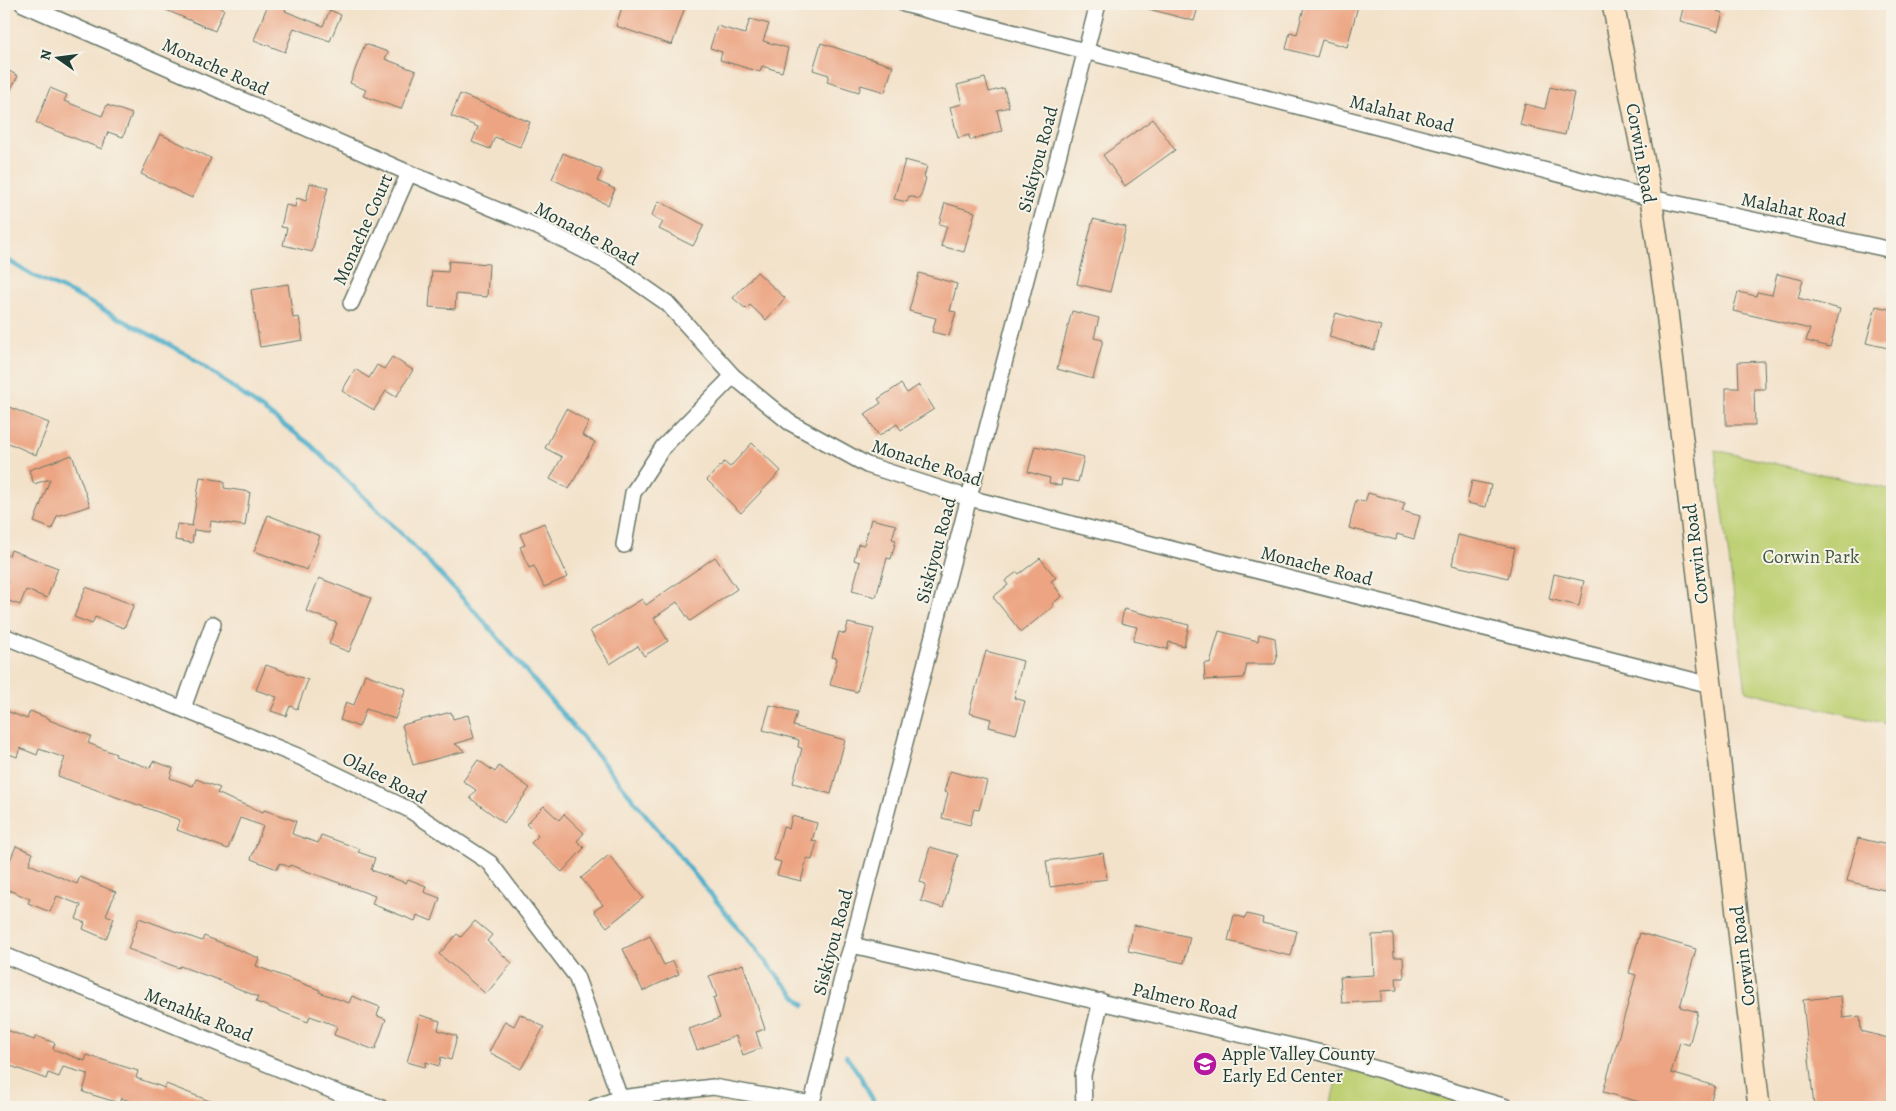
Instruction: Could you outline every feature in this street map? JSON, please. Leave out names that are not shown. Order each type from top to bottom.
[{"type":"main road","name":"Corwin Road","points":[[1613,4],[1651,198],[1665,295],[1712,685],[1759,1107]]},
{"type":"street","name":"Monache Road","points":[[23,4],[409,173],[540,228],[611,264],[667,304],[733,376],[789,422],[867,465],[969,498],[1712,685]]},
{"type":"street","name":"Malahat Road","points":[[904,4],[1651,198],[1892,250]]},
{"type":"street","name":"Siskiyou Road","points":[[811,1106],[845,966],[1098,4]]},
{"type":"street","name":"Monache Court","points":[[351,302],[409,173]]},
{"type":"street","points":[[624,545],[633,493],[662,447],[733,376]]},
{"type":"street","points":[[183,708],[213,624]]},
{"type":"street","name":"Olalee Road","points":[[4,636],[300,757],[408,809],[490,863],[576,976],[620,1098]]},
{"type":"street","name":"Palmero Road","points":[[852,944],[1339,1057],[1506,1107]]},
{"type":"street","name":"Menahka Road","points":[[4,955],[338,1093],[380,1107]]},
{"type":"street","points":[[1084,1107],[1083,1074],[1101,1001]]},
{"type":"street","points":[[595,1107],[620,1098],[713,1087],[811,1106]]},
{"type":"green space","name":"Corwin Park","points":[[1715,450],[1892,490],[1892,725],[1746,691]]},
{"type":"green space","points":[[1364,1071],[1477,1107],[1330,1107],[1338,1072]]},
{"type":"building","points":[[152,4],[212,4],[224,9],[215,31]]},
{"type":"building","points":[[268,4],[287,4],[285,11],[323,26],[330,10],[341,15],[330,41],[294,28],[285,52],[254,40]]},
{"type":"building","points":[[623,4],[686,4],[672,45],[616,26]]},
{"type":"building","points":[[1145,4],[1199,4],[1194,21],[1145,8]]},
{"type":"building","points":[[1305,4],[1348,4],[1358,6],[1347,47],[1322,40],[1317,57],[1286,49],[1290,32],[1297,34]]},
{"type":"building","points":[[1684,4],[1719,4],[1717,11],[1723,13],[1718,31],[1680,21]]},
{"type":"building","points":[[750,19],[769,24],[763,41],[788,48],[782,72],[762,66],[760,72],[720,60],[722,52],[710,48],[717,26],[745,34]]},
{"type":"building","points":[[821,43],[893,66],[885,92],[861,85],[859,92],[827,82],[829,75],[813,70]]},
{"type":"building","points":[[365,44],[388,52],[385,59],[416,71],[401,109],[363,96],[366,90],[350,83]]},
{"type":"building","points":[[4,68],[18,76],[4,102]]},
{"type":"building","points":[[985,78],[989,92],[1004,88],[1009,107],[997,110],[1002,131],[970,140],[969,135],[958,138],[950,107],[962,104],[957,85]]},
{"type":"building","points":[[1550,87],[1574,93],[1565,135],[1520,125],[1525,104],[1545,109]]},
{"type":"building","points":[[50,88],[67,95],[64,101],[102,116],[107,105],[132,114],[123,137],[108,132],[102,149],[36,123]]},
{"type":"building","points":[[460,94],[530,122],[520,147],[495,137],[490,149],[472,142],[478,127],[451,116]]},
{"type":"building","points":[[1153,119],[1175,150],[1125,186],[1103,155]]},
{"type":"building","points":[[160,134],[211,158],[192,198],[141,174]]},
{"type":"building","points":[[563,153],[602,170],[597,181],[615,189],[608,205],[552,179]]},
{"type":"building","points":[[905,160],[927,166],[924,177],[926,178],[920,199],[909,196],[907,202],[894,199]]},
{"type":"building","points":[[310,183],[328,187],[312,252],[283,245],[287,228],[281,227],[286,205],[295,207],[297,198],[306,201]]},
{"type":"building","points":[[659,201],[704,225],[693,246],[659,229],[663,222],[651,216]]},
{"type":"building","points":[[945,203],[975,212],[964,252],[941,246],[947,226],[939,224]]},
{"type":"building","points":[[1093,219],[1126,227],[1110,292],[1077,284]]},
{"type":"building","points":[[449,261],[489,264],[487,297],[456,294],[455,309],[429,307],[432,271],[448,272]]},
{"type":"building","points":[[757,272],[785,298],[766,320],[750,305],[746,309],[733,298]]},
{"type":"building","points":[[919,273],[957,284],[950,311],[956,312],[949,336],[932,332],[936,318],[909,311]]},
{"type":"building","points":[[1777,274],[1803,280],[1798,298],[1840,309],[1830,347],[1806,341],[1810,329],[1733,311],[1738,292],[1756,296],[1757,292],[1772,295]]},
{"type":"building","points":[[288,284],[293,318],[299,317],[303,340],[260,347],[251,290]]},
{"type":"building","points":[[1876,306],[1892,310],[1892,332],[1888,348],[1866,343]]},
{"type":"building","points":[[1072,311],[1099,318],[1094,338],[1103,340],[1093,379],[1057,369]]},
{"type":"building","points":[[1336,313],[1381,326],[1374,350],[1329,337]]},
{"type":"building","points":[[392,357],[413,370],[396,397],[386,391],[374,410],[342,391],[355,369],[369,378],[377,365],[384,369]]},
{"type":"building","points":[[1764,361],[1765,389],[1754,389],[1755,425],[1726,425],[1726,388],[1739,388],[1738,362]]},
{"type":"building","points":[[901,384],[907,393],[919,385],[934,409],[901,430],[897,424],[879,436],[865,414],[881,403],[878,399]]},
{"type":"building","points":[[4,405],[49,423],[36,455],[4,441]]},
{"type":"building","points":[[566,409],[589,422],[582,435],[595,442],[569,489],[550,479],[562,457],[545,448]]},
{"type":"building","points":[[752,443],[781,471],[741,513],[707,480],[724,462],[730,467]]},
{"type":"building","points":[[1035,446],[1084,457],[1078,482],[1062,479],[1061,486],[1049,483],[1050,478],[1028,472]]},
{"type":"building","points":[[72,455],[90,506],[57,516],[52,529],[34,522],[50,479],[34,484],[29,470]]},
{"type":"building","points":[[200,477],[224,481],[224,488],[250,492],[245,526],[211,521],[209,532],[194,530],[192,543],[175,540],[177,524],[192,526]]},
{"type":"building","points":[[1472,481],[1491,485],[1486,507],[1467,503]]},
{"type":"building","points":[[1368,493],[1405,503],[1402,511],[1420,516],[1414,539],[1397,534],[1396,540],[1349,528],[1356,500],[1365,502]]},
{"type":"building","points":[[268,515],[320,536],[307,570],[254,551]]},
{"type":"building","points":[[871,519],[896,525],[892,539],[896,540],[891,559],[887,558],[876,597],[852,591],[860,562],[854,560],[858,544],[864,545]]},
{"type":"building","points":[[544,523],[568,577],[544,587],[534,566],[529,568],[520,547],[525,545],[520,534]]},
{"type":"building","points":[[1458,535],[1515,548],[1508,578],[1452,565]]},
{"type":"building","points":[[11,550],[58,568],[47,598],[26,590],[20,605],[4,599],[8,582],[4,581],[4,554],[9,556]]},
{"type":"building","points":[[715,557],[737,589],[690,621],[677,602],[654,618],[668,641],[644,656],[638,646],[610,664],[590,631],[642,599],[646,605]]},
{"type":"building","points":[[1040,558],[1056,578],[1051,581],[1062,596],[1052,604],[1054,606],[1021,632],[993,597],[1008,585],[1005,581],[1017,572],[1019,574]]},
{"type":"building","points":[[1554,574],[1584,581],[1579,606],[1549,599]]},
{"type":"building","points":[[319,578],[371,598],[349,652],[329,644],[337,623],[306,611]]},
{"type":"building","points":[[86,587],[134,605],[124,628],[95,617],[92,624],[74,617]]},
{"type":"building","points":[[1124,609],[1189,625],[1184,646],[1169,642],[1167,649],[1133,641],[1137,627],[1121,623]]},
{"type":"building","points":[[848,623],[874,629],[857,692],[830,685],[837,658],[832,657],[839,632],[845,634]]},
{"type":"building","points":[[1219,631],[1258,641],[1259,634],[1275,638],[1277,658],[1275,664],[1247,664],[1244,678],[1205,680],[1204,663],[1210,663]]},
{"type":"building","points":[[986,651],[1023,661],[1014,698],[1025,701],[1016,734],[989,727],[991,719],[969,713]]},
{"type":"building","points":[[266,665],[308,680],[297,709],[290,706],[286,716],[271,711],[277,697],[256,690]]},
{"type":"building","points":[[365,674],[406,689],[395,719],[366,709],[359,727],[340,720],[346,702],[354,705]]},
{"type":"building","points":[[770,705],[797,712],[793,726],[845,740],[831,794],[793,783],[802,748],[798,747],[799,740],[763,730]]},
{"type":"building","points":[[4,710],[27,719],[30,711],[91,736],[88,743],[116,754],[115,756],[150,768],[153,761],[173,768],[170,778],[193,786],[196,779],[220,788],[217,793],[230,799],[263,812],[264,810],[296,821],[292,834],[318,843],[321,835],[360,849],[358,852],[375,858],[371,870],[406,883],[408,879],[426,886],[424,892],[440,898],[432,921],[417,915],[415,921],[372,904],[375,896],[290,865],[289,867],[280,863],[277,869],[251,859],[263,826],[240,818],[228,849],[177,830],[180,820],[58,776],[65,758],[39,749],[37,755],[20,748],[17,757],[4,752]]},
{"type":"building","points":[[451,712],[453,719],[468,715],[474,738],[455,744],[465,751],[413,765],[402,725]]},
{"type":"building","points":[[478,760],[495,772],[499,766],[530,788],[504,823],[470,798],[476,790],[463,781]]},
{"type":"building","points":[[950,771],[987,781],[979,810],[974,809],[970,825],[942,818],[948,793],[944,792]]},
{"type":"building","points":[[544,806],[559,820],[564,814],[584,833],[577,841],[584,848],[562,872],[531,843],[538,836],[526,824]]},
{"type":"building","points":[[792,816],[817,823],[812,841],[817,842],[812,860],[807,858],[801,881],[777,875],[781,862],[774,860],[783,827],[789,829]]},
{"type":"building","points":[[1858,838],[1892,846],[1892,892],[1847,881]]},
{"type":"building","points":[[16,846],[33,853],[29,864],[77,884],[80,877],[116,892],[106,915],[114,918],[106,939],[83,929],[85,923],[76,919],[81,905],[57,896],[50,912],[28,903],[30,899],[4,888],[4,875]]},
{"type":"building","points":[[930,847],[958,855],[943,908],[921,901],[926,884],[920,882]]},
{"type":"building","points":[[1103,853],[1107,879],[1050,887],[1046,861]]},
{"type":"building","points":[[609,855],[643,898],[607,927],[594,911],[603,905],[581,878]]},
{"type":"building","points":[[1247,914],[1263,918],[1262,923],[1297,931],[1291,956],[1228,941],[1234,915],[1245,918]]},
{"type":"building","points":[[139,918],[202,941],[204,936],[259,958],[256,966],[320,990],[319,992],[349,1003],[352,996],[380,1007],[377,1016],[386,1019],[375,1050],[334,1035],[337,1026],[310,1016],[308,1022],[256,1002],[258,997],[221,981],[128,949]]},
{"type":"building","points":[[475,921],[492,935],[487,941],[512,963],[486,994],[439,954],[457,934],[461,937]]},
{"type":"building","points":[[1134,925],[1190,937],[1184,963],[1128,951]]},
{"type":"building","points":[[1640,933],[1696,949],[1680,1007],[1698,1012],[1689,1045],[1680,1042],[1671,1073],[1715,1086],[1709,1107],[1658,1107],[1603,1092],[1636,975],[1629,973]]},
{"type":"building","points":[[1393,934],[1394,957],[1403,957],[1404,978],[1396,978],[1397,990],[1381,991],[1381,1001],[1342,1003],[1340,977],[1374,975],[1372,935]]},
{"type":"building","points":[[650,936],[664,965],[673,961],[679,974],[643,991],[623,949]]},
{"type":"building","points":[[743,964],[765,1029],[756,1032],[761,1048],[743,1055],[736,1036],[697,1050],[689,1029],[720,1018],[713,998],[717,997],[709,976]]},
{"type":"building","points":[[1841,996],[1843,1018],[1860,1016],[1861,1031],[1892,1039],[1892,1107],[1814,1107],[1803,1000]]},
{"type":"building","points":[[520,1014],[544,1027],[521,1069],[489,1052],[505,1021],[514,1026]]},
{"type":"building","points":[[420,1015],[440,1021],[438,1030],[457,1036],[451,1060],[441,1057],[439,1066],[426,1062],[425,1067],[407,1062]]},
{"type":"building","points":[[4,1029],[34,1040],[36,1036],[55,1043],[53,1049],[85,1061],[87,1055],[138,1071],[136,1078],[165,1088],[166,1084],[225,1107],[146,1107],[121,1098],[119,1103],[83,1092],[88,1074],[63,1067],[59,1077],[48,1073],[46,1079],[8,1065],[11,1059],[4,1056]]},
{"type":"waterway","points":[[4,258],[34,276],[74,294],[190,356],[310,444],[410,542],[481,618],[588,744],[780,979],[804,1005]]},
{"type":"waterway","points":[[846,1056],[859,1074],[877,1107]]},
{"type":"place","name":"Apple Valley County Early Ed Center","points":[[1205,1064]]}]
